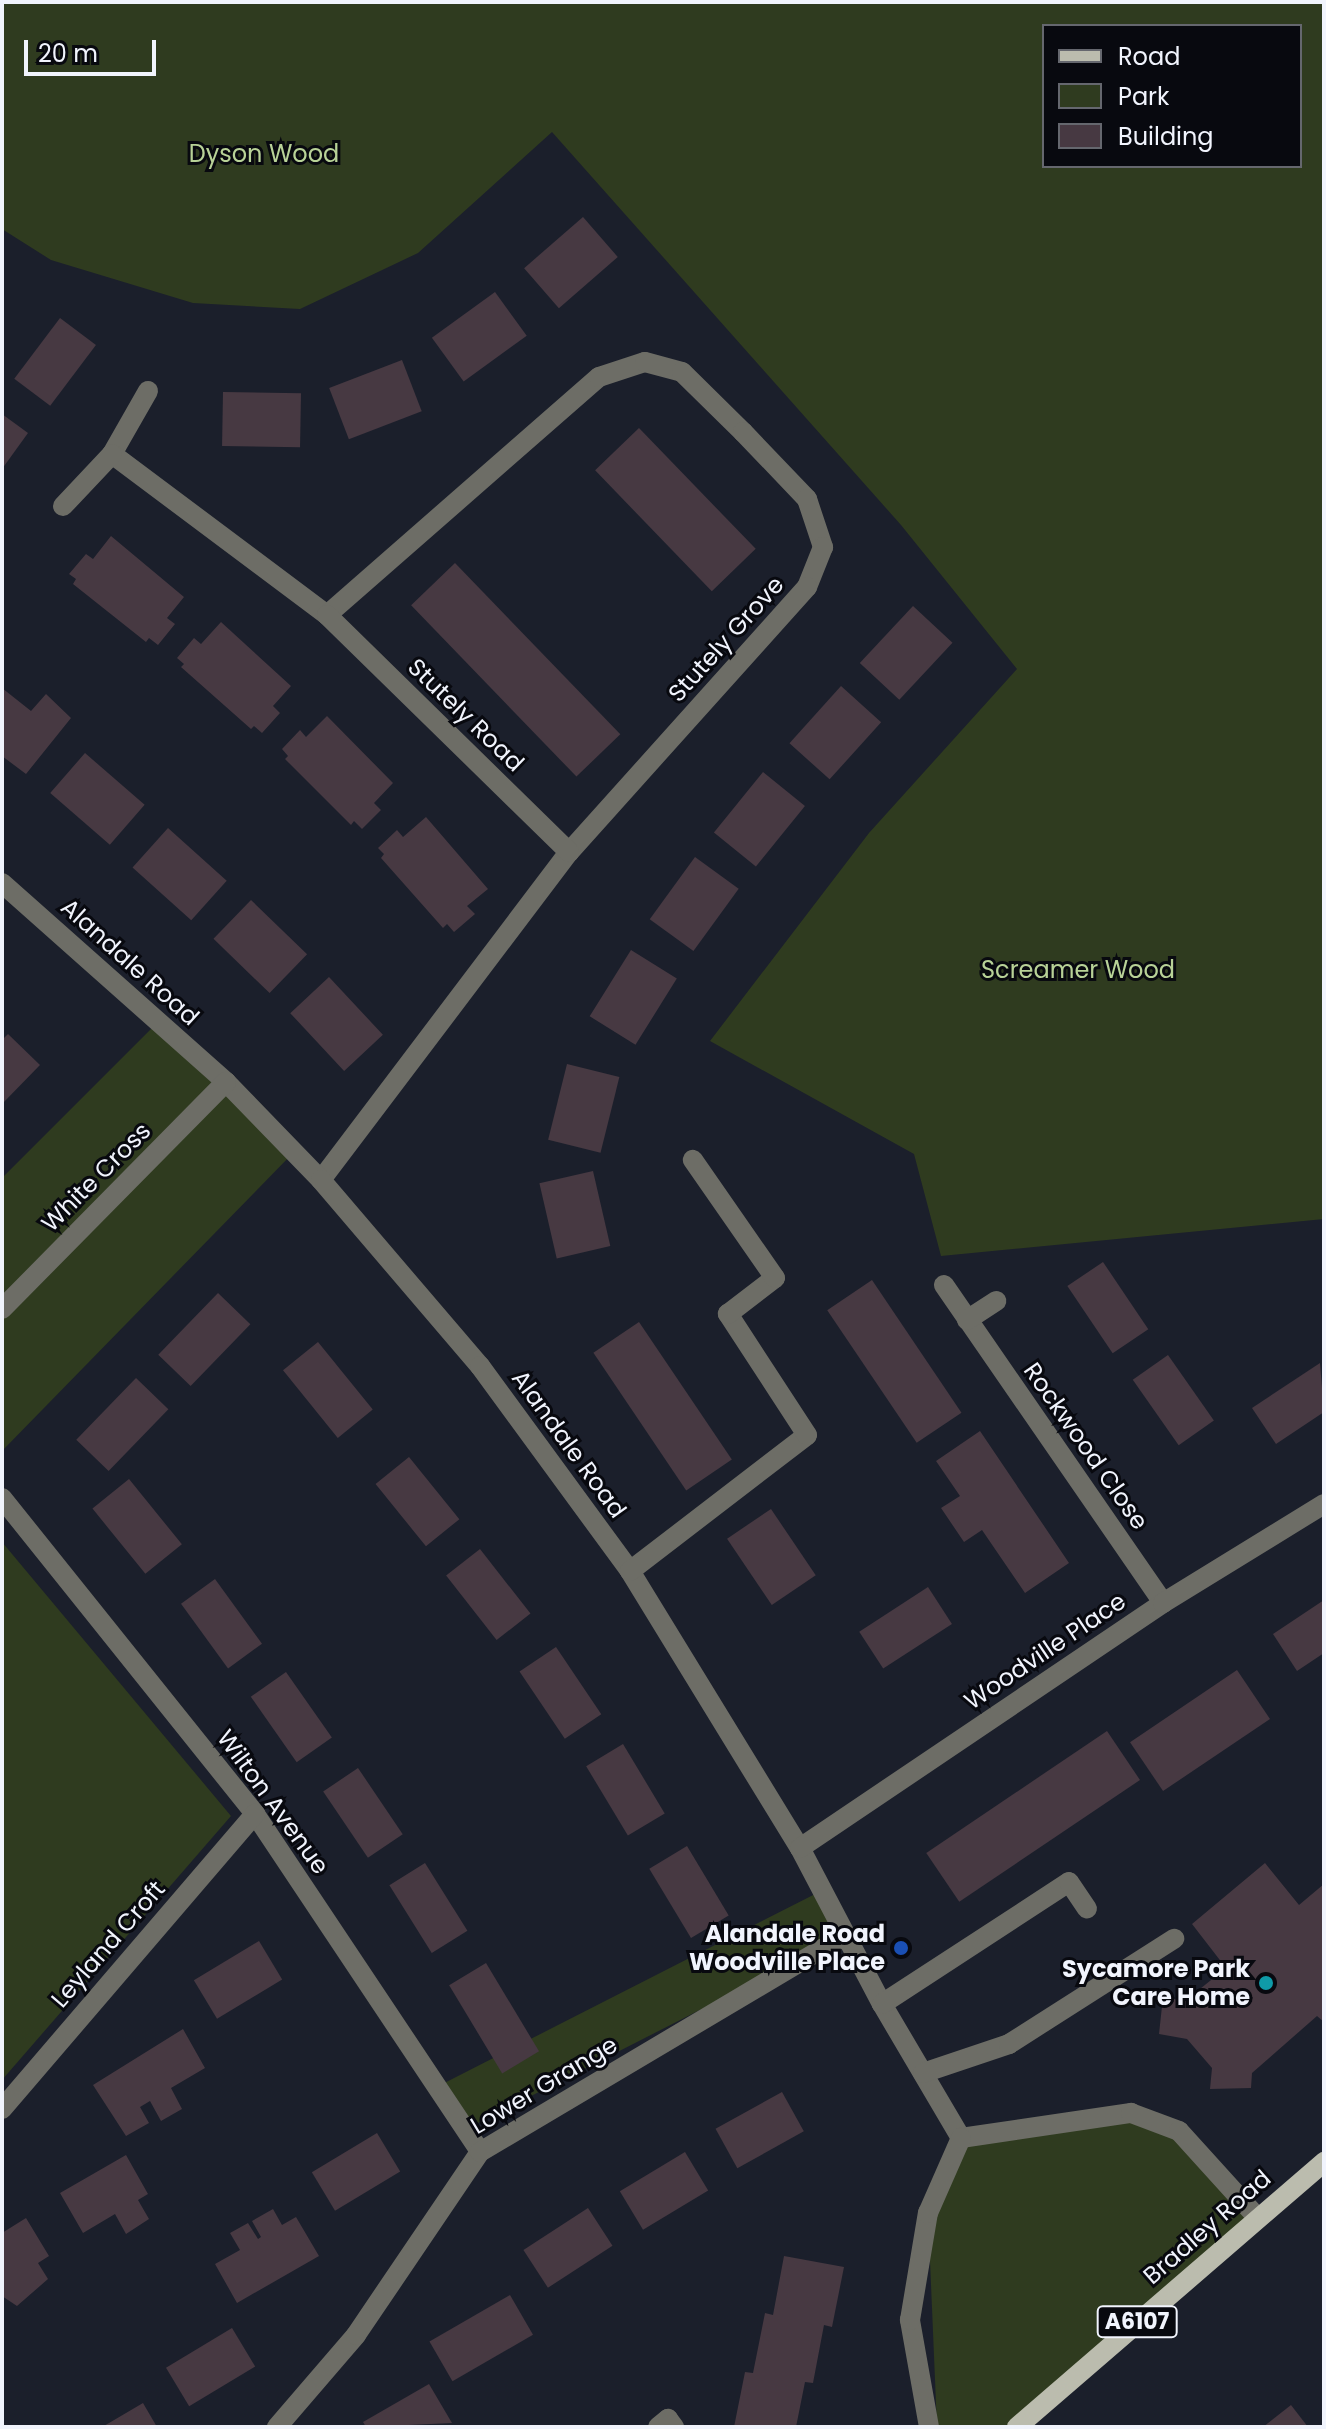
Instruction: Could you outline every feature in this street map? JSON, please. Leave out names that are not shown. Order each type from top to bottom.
[{"type":"main road","name":"Bradley Road","points":[[1017,2427],[1324,2162]]},
{"type":"street","name":"Stutely Grove","points":[[321,1180],[569,852],[807,587],[823,547],[807,499],[682,372],[645,362],[599,377],[327,615]]},
{"type":"street","points":[[63,506],[112,454],[148,391]]},
{"type":"street","points":[[112,454],[327,615]]},
{"type":"street","name":"Stutely Road","points":[[327,615],[569,852]]},
{"type":"street","name":"Alandale Road","points":[[2,883],[226,1082],[321,1180],[480,1366],[630,1571],[800,1848],[882,2004],[961,2138]]},
{"type":"street","name":"White Cross","points":[[2,1309],[226,1082]]},
{"type":"street","points":[[630,1571],[807,1435],[728,1314],[775,1278],[693,1160]]},
{"type":"street","name":"Rockwood Close","points":[[944,1285],[1163,1603]]},
{"type":"street","points":[[967,1320],[996,1301]]},
{"type":"street","name":"Wilton Avenue","points":[[2,1498],[255,1814],[480,2152]]},
{"type":"street","name":"Woodville Place","points":[[800,1848],[1163,1603],[1324,1504]]},
{"type":"street","name":"Leyland Croft","points":[[2,2109],[255,1814]]},
{"type":"street","points":[[882,2004],[1069,1882],[1087,1909]]},
{"type":"street","name":"Lower Grange","points":[[277,2427],[356,2335],[480,2152],[846,1935]]},
{"type":"street","points":[[923,2073],[1009,2044],[1174,1939]]},
{"type":"street","points":[[929,2427],[910,2320],[928,2213],[961,2138],[1131,2113],[1179,2131],[1257,2217]]},
{"type":"street","points":[[658,2427],[668,2419],[674,2427]]},
{"type":"green space","points":[[2,2],[1324,2],[1324,1219],[941,1256],[914,1154],[710,1041],[869,833],[1017,669],[901,525],[552,132],[418,253],[300,309],[193,303],[51,260],[2,229]]},
{"type":"green space","points":[[158,1022],[293,1153],[2,1451],[2,1178]]},
{"type":"green space","points":[[2,1542],[231,1816],[2,2080]]},
{"type":"green space","points":[[823,1890],[846,1935],[462,2131],[439,2086]]},
{"type":"green space","points":[[1131,2113],[1179,2131],[1257,2217],[1017,2427],[937,2427],[928,2213],[961,2138]]},
{"type":"building","points":[[583,217],[618,257],[559,308],[524,268]]},
{"type":"building","points":[[495,292],[527,336],[464,382],[432,338]]},
{"type":"building","points":[[60,318],[96,345],[50,406],[14,379]]},
{"type":"building","points":[[402,360],[422,411],[349,439],[329,388]]},
{"type":"building","points":[[223,392],[301,393],[300,447],[222,446]]},
{"type":"building","points":[[2,414],[28,433],[2,469]]},
{"type":"building","points":[[639,428],[756,549],[712,591],[595,470]]},
{"type":"building","points":[[111,536],[184,597],[167,618],[175,624],[158,645],[149,638],[146,642],[73,584],[76,579],[69,574],[86,554],[93,559]]},
{"type":"building","points":[[455,563],[620,734],[576,777],[411,605]]},
{"type":"building","points":[[913,606],[952,643],[899,700],[860,663]]},
{"type":"building","points":[[221,622],[291,686],[273,706],[280,713],[262,733],[254,726],[251,729],[181,667],[184,664],[177,658],[194,638],[201,644]]},
{"type":"building","points":[[841,686],[881,722],[830,779],[789,743]]},
{"type":"building","points":[[2,688],[31,711],[46,694],[71,718],[26,774],[2,756]]},
{"type":"building","points":[[327,716],[393,783],[374,803],[381,810],[362,829],[354,821],[351,825],[285,759],[288,756],[282,749],[300,730],[306,737]]},
{"type":"building","points":[[85,753],[145,805],[110,845],[50,793]]},
{"type":"building","points":[[763,772],[805,806],[756,867],[714,833]]},
{"type":"building","points":[[426,817],[488,889],[467,906],[475,914],[454,932],[447,924],[443,928],[381,858],[384,854],[378,848],[397,830],[403,837]]},
{"type":"building","points":[[168,828],[227,881],[191,920],[133,867]]},
{"type":"building","points":[[695,857],[739,889],[693,951],[650,919]]},
{"type":"building","points":[[251,900],[307,954],[270,993],[213,939]]},
{"type":"building","points":[[631,950],[677,979],[635,1045],[590,1016]]},
{"type":"building","points":[[329,977],[383,1035],[344,1071],[290,1013]]},
{"type":"building","points":[[8,1034],[40,1065],[2,1104],[2,1040]]},
{"type":"building","points":[[567,1064],[619,1077],[601,1153],[548,1140]]},
{"type":"building","points":[[593,1171],[610,1246],[557,1258],[539,1183]]},
{"type":"building","points":[[1103,1262],[1148,1329],[1113,1353],[1067,1286]]},
{"type":"building","points":[[872,1280],[961,1413],[917,1443],[827,1310]]},
{"type":"building","points":[[218,1293],[250,1324],[191,1386],[158,1355]]},
{"type":"building","points":[[639,1322],[732,1460],[686,1490],[593,1353]]},
{"type":"building","points":[[318,1342],[373,1410],[338,1438],[283,1370]]},
{"type":"building","points":[[1168,1355],[1214,1421],[1179,1445],[1133,1380]]},
{"type":"building","points":[[1320,1363],[1324,1412],[1276,1444],[1252,1408]]},
{"type":"building","points":[[136,1378],[168,1409],[109,1471],[76,1440]]},
{"type":"building","points":[[980,1431],[1069,1563],[1025,1593],[982,1530],[964,1542],[941,1508],[960,1496],[936,1461]]},
{"type":"building","points":[[409,1457],[459,1519],[426,1546],[376,1484]]},
{"type":"building","points":[[129,1479],[182,1544],[145,1574],[92,1509]]},
{"type":"building","points":[[771,1509],[816,1575],[772,1605],[727,1539]]},
{"type":"building","points":[[480,1549],[530,1614],[497,1640],[446,1575]]},
{"type":"building","points":[[215,1579],[262,1644],[228,1668],[181,1604]]},
{"type":"building","points":[[928,1587],[952,1624],[883,1669],[859,1632]]},
{"type":"building","points":[[1324,1600],[1324,1653],[1297,1671],[1273,1634]]},
{"type":"building","points":[[556,1647],[601,1714],[565,1739],[520,1672]]},
{"type":"building","points":[[1237,1670],[1270,1719],[1163,1791],[1130,1742]]},
{"type":"building","points":[[286,1672],[332,1738],[297,1762],[251,1697]]},
{"type":"building","points":[[1107,1731],[1140,1780],[959,1902],[926,1853]]},
{"type":"building","points":[[623,1744],[665,1813],[628,1836],[586,1766]]},
{"type":"building","points":[[358,1768],[403,1834],[368,1858],[323,1791]]},
{"type":"building","points":[[687,1846],[729,1915],[691,1938],[649,1869]]},
{"type":"building","points":[[425,1863],[467,1931],[432,1953],[389,1885]]},
{"type":"building","name":"Sycamore Park Care Home","points":[[1265,1863],[1299,1905],[1324,1884],[1324,2022],[1317,2016],[1252,2073],[1251,2088],[1210,2089],[1212,2068],[1187,2039],[1159,2034],[1163,1997],[1185,2001],[1226,1968],[1192,1924]]},
{"type":"building","points":[[259,1941],[282,1980],[217,2019],[194,1980]]},
{"type":"building","points":[[486,1963],[539,2051],[502,2073],[449,1985]]},
{"type":"building","points":[[183,2029],[205,2068],[171,2088],[182,2109],[161,2121],[150,2101],[140,2107],[149,2123],[126,2136],[93,2085]]},
{"type":"building","points":[[782,2092],[804,2131],[737,2168],[716,2129]]},
{"type":"building","points":[[377,2133],[400,2172],[335,2211],[312,2172]]},
{"type":"building","points":[[685,2152],[708,2191],[643,2230],[620,2191]]},
{"type":"building","points":[[126,2155],[148,2194],[138,2200],[149,2219],[126,2234],[115,2214],[83,2233],[60,2193]]},
{"type":"building","points":[[588,2208],[613,2246],[548,2288],[523,2250]]},
{"type":"building","points":[[273,2209],[282,2225],[296,2217],[319,2256],[237,2303],[215,2264],[240,2250],[230,2233],[248,2223],[258,2239],[261,2237],[252,2221]]},
{"type":"building","points":[[26,2218],[49,2256],[38,2263],[48,2279],[17,2306],[2,2296],[2,2233]]},
{"type":"building","points":[[784,2256],[844,2267],[832,2327],[824,2325],[813,2383],[805,2382],[796,2427],[734,2427],[745,2372],[753,2373],[765,2313],[773,2315]]},
{"type":"building","points":[[510,2295],[533,2335],[452,2381],[429,2342]]},
{"type":"building","points":[[232,2328],[255,2367],[189,2406],[166,2368]]},
{"type":"building","points":[[429,2384],[452,2423],[366,2427],[363,2422]]},
{"type":"building","points":[[143,2403],[157,2427],[102,2427],[109,2423]]},
{"type":"building","points":[[1291,2405],[1308,2427],[1263,2427]]},
{"type":"place","name":"Alandale Road Woodville Place","points":[[901,1948]]},
{"type":"place","name":"Sycamore Park Care Home","points":[[1266,1983]]},
{"type":"park label","name":"Dyson Wood","points":[[264,154]]},
{"type":"park label","name":"Screamer Wood","points":[[1078,970]]}]
